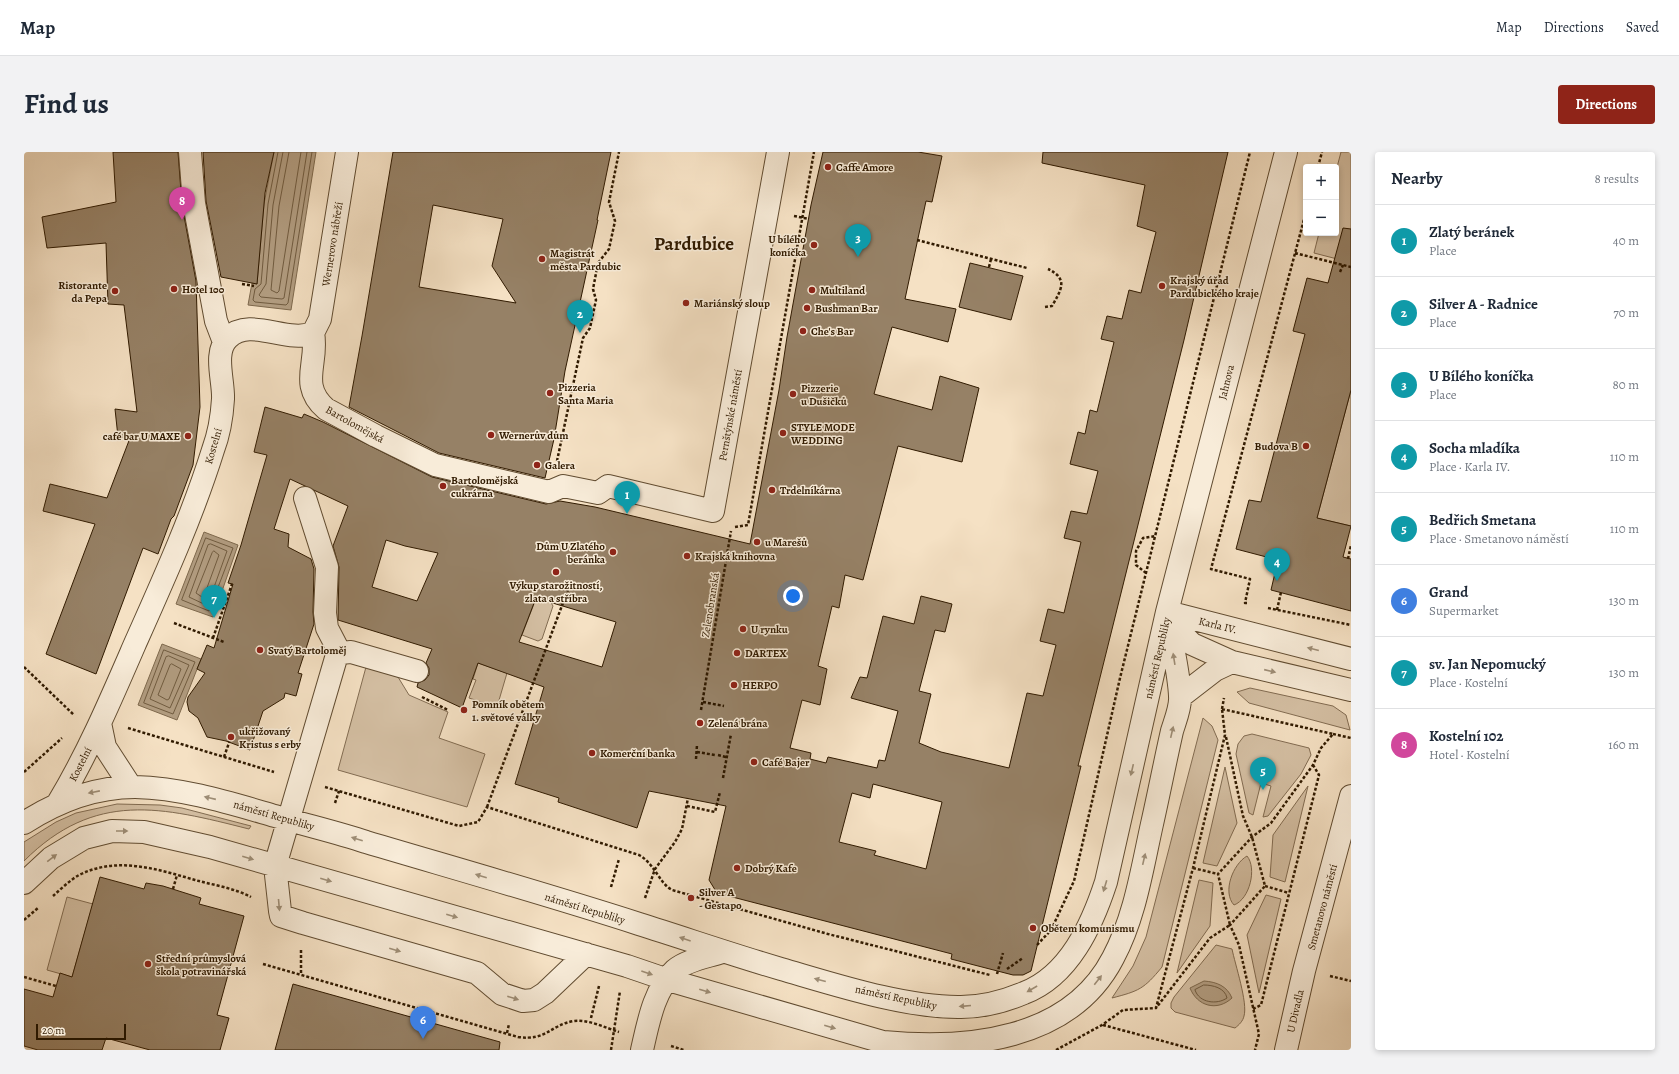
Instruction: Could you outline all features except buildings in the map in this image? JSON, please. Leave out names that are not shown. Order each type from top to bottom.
[{"type":"street","points":[[190,152],[194,203],[217,326],[224,342],[236,332],[244,330],[302,336],[313,333]]},
{"type":"street","name":"Wernerovo nábřeží","points":[[313,333],[320,319],[347,152]]},
{"type":"street","name":"Pernštýnské náměstí","points":[[548,492],[563,486],[598,493],[608,486],[713,511],[778,152]]},
{"type":"street","name":"Jahnova","points":[[1167,612],[1286,152]]},
{"type":"street","name":"Bartolomějská","points":[[313,333],[314,348],[310,375],[311,387],[314,396],[326,409],[435,465],[548,492]]},
{"type":"street","name":"Kostelní","points":[[58,803],[73,779],[100,723],[174,556],[209,463],[216,443],[223,401],[221,357],[224,342]]},
{"type":"street","points":[[305,498],[327,567],[325,613],[327,628],[340,653]]},
{"type":"street","name":"Karla IV.","points":[[1167,612],[1351,658]]},
{"type":"street","name":"Karla IV.","points":[[1167,612],[1179,631],[1192,644],[1232,662],[1351,690]]},
{"type":"street","name":"náměstí Republiky","points":[[24,883],[51,858],[84,838],[112,831],[144,832],[210,847],[586,954],[664,986],[865,1038],[910,1046],[939,1048],[982,1043],[1015,1037],[1056,1020],[1088,992],[1113,959],[1122,939],[1135,900],[1180,697],[1167,612]]},
{"type":"street","name":"náměstí Republiky","points":[[24,823],[58,803],[87,793],[131,787],[158,789],[204,796],[328,830],[623,919],[722,952],[816,979],[898,1000],[943,1006],[964,1007],[1003,1000],[1027,992],[1048,978],[1072,953],[1086,932],[1097,911],[1106,882],[1167,612]]},
{"type":"street","points":[[340,653],[351,652],[417,671]]},
{"type":"street","points":[[340,653],[334,663],[276,866],[280,911],[286,918],[478,973],[502,994],[523,1001],[534,1000],[539,997],[586,954]]},
{"type":"street","points":[[1180,697],[1215,670],[1232,662]]},
{"type":"street","name":"Kostelní","points":[[100,723],[105,747],[131,787]]},
{"type":"street","name":"Smetanovo náměstí","points":[[1304,971],[1351,796]]},
{"type":"street","points":[[642,1050],[653,1011],[664,986],[675,971],[682,966],[722,952]]},
{"type":"street","name":"U Divadla","points":[[1286,1050],[1304,971]]},
{"type":"path","points":[[548,492],[583,338],[590,328],[592,321],[596,300],[593,289],[598,263],[609,249],[615,221],[609,202],[619,152]]},
{"type":"path","name":"Zelenobranská","points":[[701,710],[731,527],[748,525],[814,152]]},
{"type":"path","points":[[1037,945],[1051,930],[1074,880],[1120,678],[1250,152]]},
{"type":"path","points":[[1319,164],[1322,152]]},
{"type":"path","points":[[1252,604],[1246,603],[1250,579],[1212,569],[1303,223]]},
{"type":"path","points":[[917,240],[1026,268]]},
{"type":"path","points":[[1295,253],[1343,265],[1350,266],[1351,261]]},
{"type":"path","points":[[989,267],[990,259]]},
{"type":"path","points":[[1340,272],[1343,265]]},
{"type":"path","points":[[1045,307],[1052,306],[1061,286],[1061,279],[1056,273],[1048,269]]},
{"type":"path","points":[[242,284],[254,286]]},
{"type":"path","points":[[1146,573],[1136,565],[1134,550],[1143,538],[1156,536]]},
{"type":"path","points":[[1348,558],[1351,545]]},
{"type":"path","points":[[213,638],[232,584]]},
{"type":"path","points":[[100,723],[118,725],[459,826],[478,822],[488,807],[570,584]]},
{"type":"path","points":[[1277,610],[1281,592]]},
{"type":"path","points":[[1264,607],[1351,626]]},
{"type":"path","points":[[183,627],[224,642]]},
{"type":"path","points":[[24,667],[74,716]]},
{"type":"path","points":[[1224,697],[1222,709],[1225,735],[1243,816],[1252,837],[1265,886]]},
{"type":"path","points":[[703,702],[724,706]]},
{"type":"path","points":[[1222,709],[1351,738]]},
{"type":"path","points":[[723,778],[731,734]]},
{"type":"path","points":[[1218,874],[1252,837],[1271,824],[1313,765],[1321,748],[1334,734]]},
{"type":"path","points":[[1156,1008],[1193,868],[1225,735]]},
{"type":"path","points":[[24,772],[63,736]]},
{"type":"path","points":[[224,757],[230,740]]},
{"type":"path","points":[[696,759],[697,745]]},
{"type":"path","points":[[697,752],[726,757]]},
{"type":"path","points":[[1253,1009],[1261,1005],[1290,893],[1319,775],[1313,765]]},
{"type":"path","points":[[335,803],[339,791]]},
{"type":"path","points":[[687,806],[715,812],[720,792]]},
{"type":"path","points":[[644,903],[651,877],[655,869],[675,842],[682,829],[688,798]]},
{"type":"path","points":[[488,807],[622,849],[644,858],[655,869],[667,887],[672,890],[828,934],[997,976],[1023,958]]},
{"type":"path","points":[[610,892],[619,858]]},
{"type":"path","points":[[78,876],[94,869],[111,866],[131,865],[153,868],[245,894],[280,911]]},
{"type":"path","points":[[1193,868],[1218,874]]},
{"type":"path","points":[[1218,874],[1230,925],[1239,945],[1259,1034],[1255,1050]]},
{"type":"path","points":[[173,889],[178,875]]},
{"type":"path","points":[[1265,886],[1290,893]]},
{"type":"path","points":[[1056,1050],[1102,1025],[1123,1010],[1156,1008],[1210,938],[1230,925],[1265,886]]},
{"type":"path","points":[[301,947],[301,974]]},
{"type":"path","points":[[997,976],[1003,953]]},
{"type":"path","points":[[263,964],[518,1036],[531,1038],[540,1036],[574,1021],[590,1023]]},
{"type":"path","points":[[24,977],[56,986]]},
{"type":"path","points":[[591,1018],[600,983]]},
{"type":"path","points":[[611,1050],[621,984]]},
{"type":"path","points":[[1102,1025],[1196,1050]]},
{"type":"path","points":[[672,1050],[673,1047],[684,1050]]},
{"type":"shaded area","points":[[1341,152],[1351,152],[1351,240],[1345,261],[1314,253],[1318,236],[1339,236],[1338,164]]},
{"type":"shaded area","points":[[1351,390],[1351,526],[1317,518]]},
{"type":"shaded area","points":[[537,596],[550,601],[553,606],[542,639],[538,641],[522,635]]},
{"type":"shaded area","points":[[478,663],[507,673],[497,707],[469,698],[476,680],[473,679]]},
{"type":"shaded area","points":[[366,667],[398,677],[409,695],[448,712],[439,738],[485,754],[467,807],[338,770]]},
{"type":"shaded area","points":[[1250,688],[1333,706],[1346,715],[1350,730],[1249,703],[1237,692]]},
{"type":"shaded area","points":[[1203,718],[1212,726],[1218,740],[1162,967],[1145,985],[1135,991],[1112,998],[1133,966],[1146,937]]},
{"type":"shaded area","points":[[1252,734],[1309,748],[1311,755],[1301,774],[1268,816],[1263,817],[1271,786],[1261,783],[1253,815],[1249,813],[1236,754],[1238,744],[1244,736]]},
{"type":"shaded area","points":[[1225,767],[1237,823],[1217,866],[1203,863]]},
{"type":"shaded area","points":[[1308,786],[1285,882],[1270,877],[1273,835]]},
{"type":"shaded area","points":[[117,804],[160,805],[182,808],[251,826],[249,829],[187,815],[158,811],[130,810],[103,814],[77,823],[50,838],[24,861],[24,842],[56,822],[76,813]]},
{"type":"shaded area","points":[[1247,856],[1250,861],[1252,875],[1250,883],[1248,890],[1240,902],[1234,905],[1229,893],[1229,886],[1237,865]]},
{"type":"shaded area","points":[[1199,880],[1213,883],[1210,926],[1177,973]]},
{"type":"shaded area","points":[[1266,895],[1281,899],[1259,993],[1247,935]]},
{"type":"shaded area","points":[[67,897],[93,904],[72,977],[47,970]]},
{"type":"shaded area","points":[[1216,945],[1232,949],[1241,983],[1245,1010],[1243,1020],[1235,1028],[1175,1012],[1171,1008],[1171,1003],[1174,997]]},
{"type":"water","points":[[274,152],[316,152],[291,310],[248,305],[252,283],[257,284],[264,204]]},
{"type":"water","points":[[204,532],[238,545],[213,617],[176,604]]},
{"type":"water","points":[[162,644],[201,659],[177,720],[138,705]]},
{"type":"water","points":[[1204,981],[1221,985],[1227,990],[1232,998],[1220,1005],[1214,1006],[1202,1003],[1193,994],[1190,988]]},
{"type":"place","name":"Caffe Amore","points":[[828,167]]},
{"type":"place","name":"Kostelní 102","points":[[182,220]]},
{"type":"place","name":"U bílého koníčka","points":[[814,245]]},
{"type":"place","name":"U Bílého koníčka","points":[[858,257]]},
{"type":"place","name":"Magistrát města Pardubic","points":[[542,259]]},
{"type":"place","name":"Krajský úřad Pardubického kraje","points":[[1162,286]]},
{"type":"place","name":"Hotel 100","points":[[174,289]]},
{"type":"place","name":"Multiland","points":[[812,290]]},
{"type":"place","name":"Ristorante da Pepa","points":[[115,291]]},
{"type":"place","name":"Mariánský sloup","points":[[686,303]]},
{"type":"place","name":"Bushman Bar","points":[[807,308]]},
{"type":"place","name":"Che's Bar","points":[[803,331]]},
{"type":"place","name":"Silver A - Radnice","points":[[580,333]]},
{"type":"place","name":"Pizzeria Santa Maria","points":[[550,393]]},
{"type":"place","name":"Pizzerie u Dušičků","points":[[793,394]]},
{"type":"place","name":"STYLE MODE WEDDING","points":[[783,433]]},
{"type":"place","name":"Wernerův dům","points":[[491,435]]},
{"type":"place","name":"café bar U MAXE","points":[[188,436]]},
{"type":"place","name":"Budova B","points":[[1306,446]]},
{"type":"place","name":"Galera","points":[[537,465]]},
{"type":"place","name":"Bartolomějská cukrárna","points":[[443,486]]},
{"type":"place","name":"Trdelníkárna","points":[[772,490]]},
{"type":"place","name":"Zlatý beránek","points":[[627,514]]},
{"type":"place","name":"u Marešů","points":[[757,542]]},
{"type":"place","name":"Dům U Zlatého beránka","points":[[613,552]]},
{"type":"place","name":"Krajská knihovna","points":[[687,556]]},
{"type":"place","name":"Výkup starožitností, zlata a stříbra","points":[[556,572]]},
{"type":"place","name":"Socha mladíka","points":[[1277,581]]},
{"type":"place","name":"sv. Jan Nepomucký","points":[[214,618]]},
{"type":"place","name":"U rynku","points":[[743,629]]},
{"type":"place","name":"Svatý Bartoloměj","points":[[260,650]]},
{"type":"place","name":"DARTEX","points":[[737,653]]},
{"type":"place","name":"HERPO","points":[[734,685]]},
{"type":"place","name":"Pomník obětem 1. světové války","points":[[464,710]]},
{"type":"place","name":"Zelená brána","points":[[700,723]]},
{"type":"place","name":"ukřižovaný Kristus s erby","points":[[231,737]]},
{"type":"place","name":"Komerční banka","points":[[592,753]]},
{"type":"place","name":"Café Bajer","points":[[754,762]]},
{"type":"place","name":"Bedřich Smetana","points":[[1263,790]]},
{"type":"place","name":"Dobrý Kafe","points":[[737,868]]},
{"type":"place","name":"Silver A - Gestapo","points":[[691,898]]},
{"type":"place","name":"Obětem komunismu","points":[[1033,928]]},
{"type":"place","name":"Střední průmyslová škola potravinářská","points":[[148,964]]},
{"type":"place","name":"Grand","points":[[423,1039]]},
{"type":"district","name":"Pardubice","points":[[694,243]]}]
